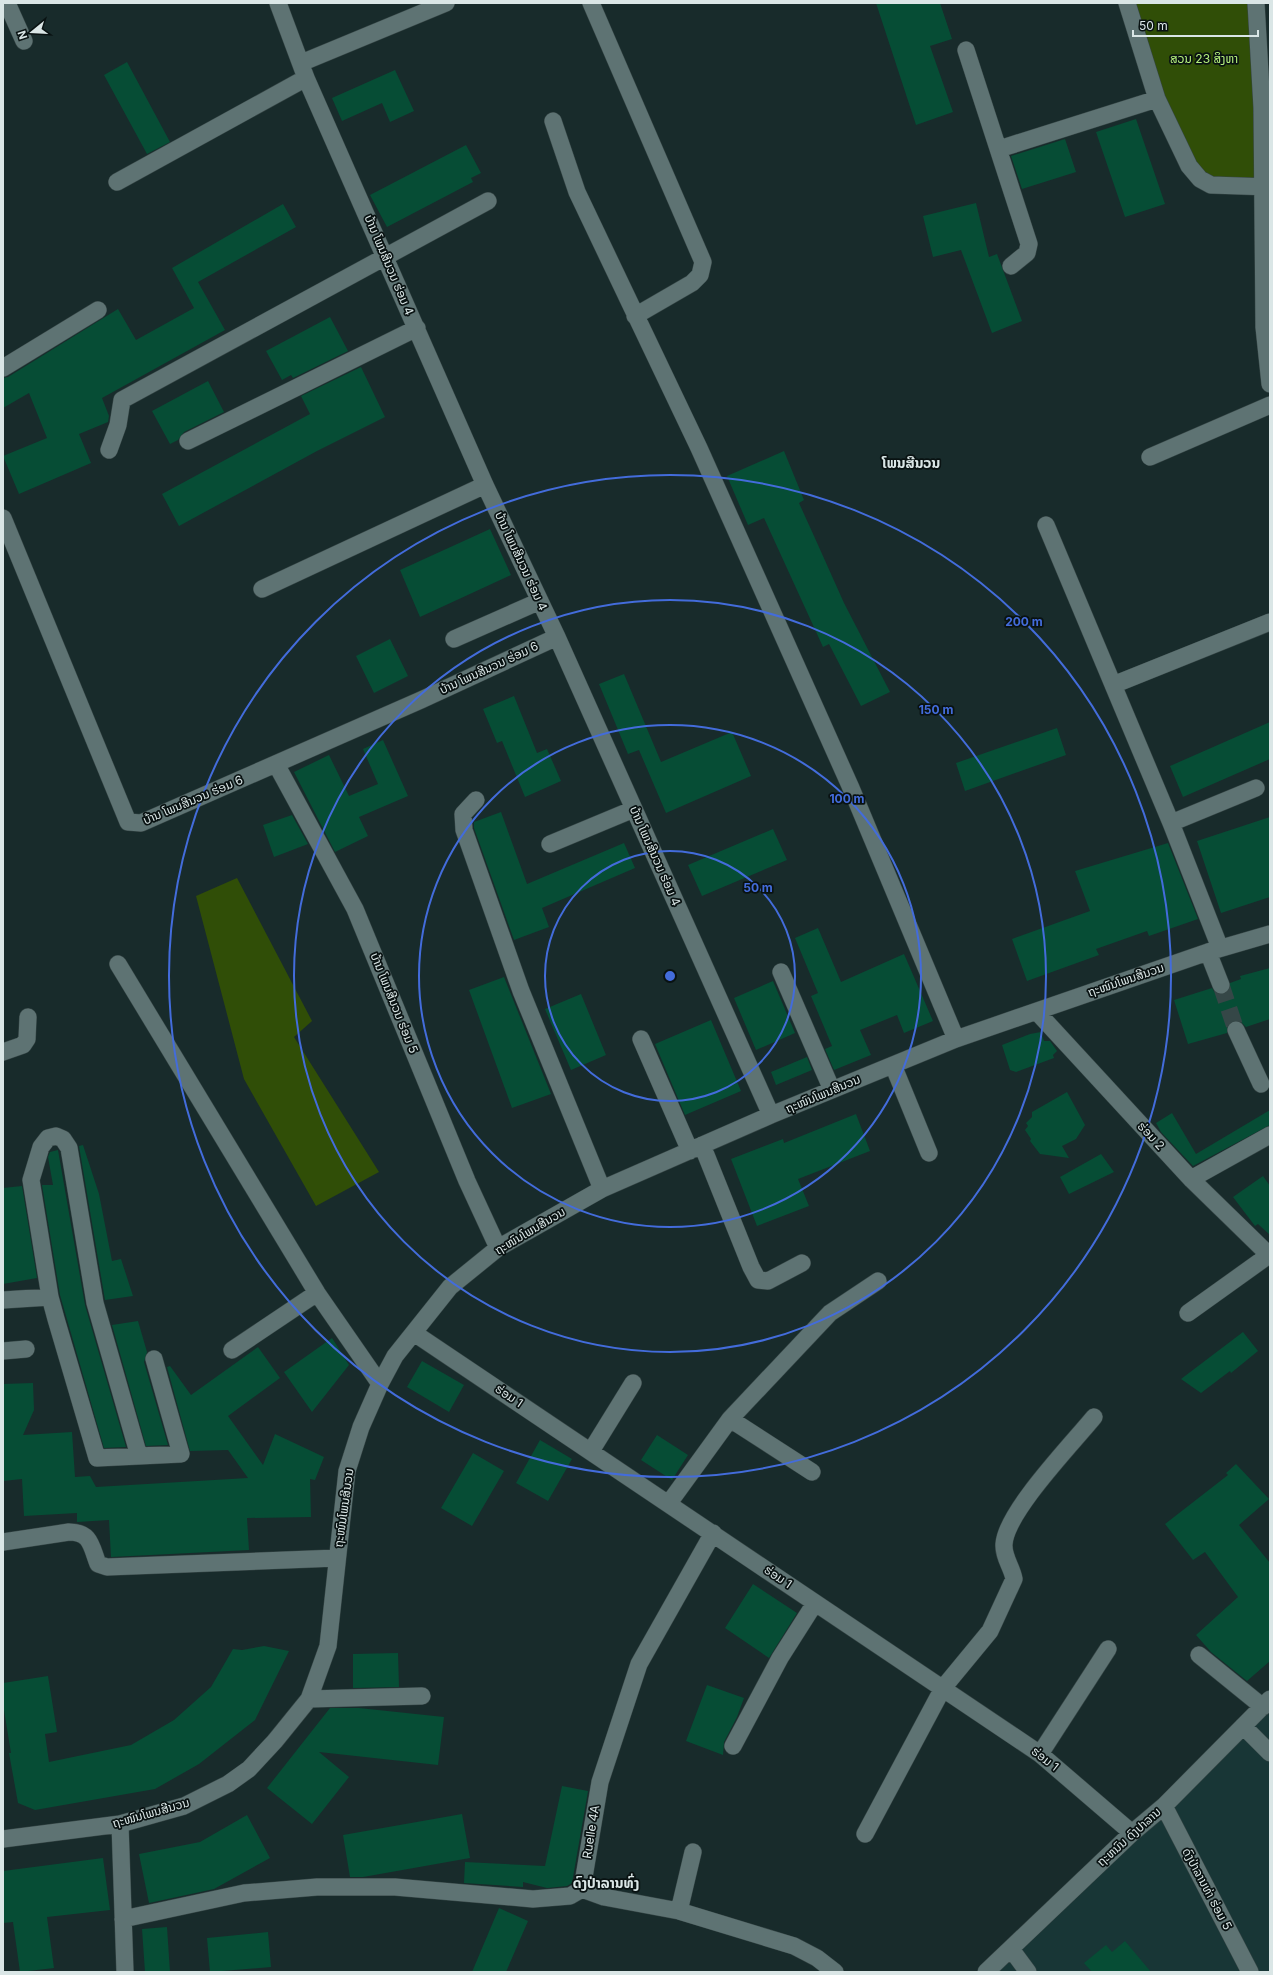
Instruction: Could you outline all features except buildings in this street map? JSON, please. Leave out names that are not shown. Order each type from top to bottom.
[{"type":"street","points":[[7,3],[24,41]]},
{"type":"street","name":"ບ້ານ ໂພນສີນວນ ຮ່ອມ 4","points":[[278,3],[304,71],[386,255],[416,328],[485,485],[557,637],[771,1115]]},
{"type":"street","points":[[117,182],[304,71],[446,3]]},
{"type":"street","points":[[591,3],[703,262],[700,275],[692,283],[635,316]]},
{"type":"street","points":[[1126,3],[1157,99],[1189,166],[1200,179],[1211,185],[1266,188]]},
{"type":"street","points":[[1256,3],[1266,188],[1267,294],[1264,327],[1270,384]]},
{"type":"street","points":[[966,50],[1029,244],[1027,253],[1011,266]]},
{"type":"street","points":[[999,149],[1157,99]]},
{"type":"street","points":[[553,121],[577,192],[699,448],[851,788],[956,1039]]},
{"type":"street","points":[[109,450],[118,426],[122,400],[488,200]]},
{"type":"street","points":[[3,368],[98,310]]},
{"type":"street","points":[[188,441],[416,328]]},
{"type":"street","points":[[1150,457],[1270,405]]},
{"type":"street","points":[[262,589],[485,485]]},
{"type":"street","name":"ບ້ານ ໂພນສີນວນ ຮ່ອມ 6","points":[[3,518],[128,822],[141,823],[276,764],[557,637]]},
{"type":"street","points":[[1046,524],[1171,823],[1214,950],[1221,985]]},
{"type":"street","points":[[454,639],[540,601]]},
{"type":"street","points":[[1113,685],[1270,622]]},
{"type":"street","name":"ບ້ານ ໂພນສີນວນ ຮ່ອມ 5","points":[[276,764],[355,909],[467,1181],[498,1248]]},
{"type":"street","points":[[1171,823],[1256,788]]},
{"type":"street","points":[[476,800],[463,814],[464,830],[521,991],[602,1189]]},
{"type":"street","points":[[550,844],[634,809]]},
{"type":"street","name":"ຖະໜົນໂພນສີນວນ","points":[[3,1838],[120,1824],[184,1806],[228,1784],[249,1769],[275,1741],[309,1699],[328,1646],[347,1471],[361,1427],[380,1384],[395,1356],[450,1287],[498,1248],[602,1189],[771,1115],[956,1039],[1214,950],[1270,934]]},
{"type":"street","points":[[118,964],[317,1293],[380,1384]]},
{"type":"street","points":[[781,972],[832,1090]]},
{"type":"street","name":"ຮ່ອມ 2","points":[[1037,1012],[1191,1179],[1269,1256]]},
{"type":"street","points":[[3,1052],[23,1045],[27,1039],[28,1017]]},
{"type":"street","points":[[1236,1030],[1261,1084]]},
{"type":"street","points":[[641,1039],[696,1148],[758,1280],[768,1281],[802,1263]]},
{"type":"street","points":[[893,1065],[929,1153]]},
{"type":"street","points":[[1191,1179],[1270,1135]]},
{"type":"street","points":[[139,1456],[95,1303],[69,1148],[63,1139],[56,1136],[48,1138],[41,1147],[31,1180],[50,1297],[97,1458],[139,1456],[181,1454],[154,1360]]},
{"type":"street","points":[[1188,1313],[1269,1256]]},
{"type":"street","points":[[669,1503],[730,1418],[830,1313],[878,1281]]},
{"type":"street","points":[[232,1350],[317,1293]]},
{"type":"street","points":[[3,1300],[50,1297]]},
{"type":"street","name":"ຮ່ອມ 1","points":[[414,1333],[669,1503],[1040,1754],[1132,1833]]},
{"type":"street","points":[[3,1351],[26,1349]]},
{"type":"street","points":[[591,1451],[633,1383]]},
{"type":"street","points":[[865,1834],[943,1688],[990,1631],[1014,1579],[1004,1550],[1004,1543],[1009,1526],[1023,1503],[1094,1417]]},
{"type":"street","points":[[730,1418],[812,1472]]},
{"type":"street","points":[[3,1542],[69,1532],[80,1532],[88,1537],[98,1564],[107,1566],[337,1558]]},
{"type":"street","name":"Ruelle 4A","points":[[582,1889],[600,1782],[639,1664],[713,1533]]},
{"type":"street","points":[[733,1746],[780,1658],[815,1603]]},
{"type":"street","points":[[1040,1754],[1108,1649]]},
{"type":"street","points":[[1199,1655],[1266,1703]]},
{"type":"street","points":[[309,1699],[422,1696]]},
{"type":"street","name":"ຖະຫນົນ ດົງປາລານ","points":[[986,1972],[1132,1833],[1164,1806],[1266,1703]]},
{"type":"street","points":[[1243,1726],[1270,1753]]},
{"type":"street","name":"ດົງປ່າລານທ່າ ຮ່ອມ 5","points":[[1164,1806],[1250,1972]]},
{"type":"street","points":[[120,1824],[125,1972]]},
{"type":"street","points":[[679,1911],[693,1852]]},
{"type":"street","points":[[124,1919],[244,1893],[317,1887],[395,1887],[533,1899],[570,1896],[582,1889],[604,1897],[679,1911],[794,1946],[817,1958],[835,1972]]},
{"type":"street","points":[[1011,1949],[1028,1972]]},
{"type":"shaded area","points":[[1270,1694],[1270,1972],[980,1972]]},
{"type":"green space","name":"ສວນ 23 ສິງຫາ","points":[[1127,3],[1256,3],[1262,188],[1210,183],[1182,158]]},
{"type":"green space","points":[[237,878],[312,1021],[294,1037],[379,1172],[316,1206],[244,1079],[196,896]]},
{"type":"tunnel","points":[[1221,985],[1236,1030]]},
{"type":"district","name":"ໂພນສີນວນ","points":[[911,463]]},
{"type":"district","name":"ດົງປ່າລານທົ່ງ","points":[[606,1883]]}]
